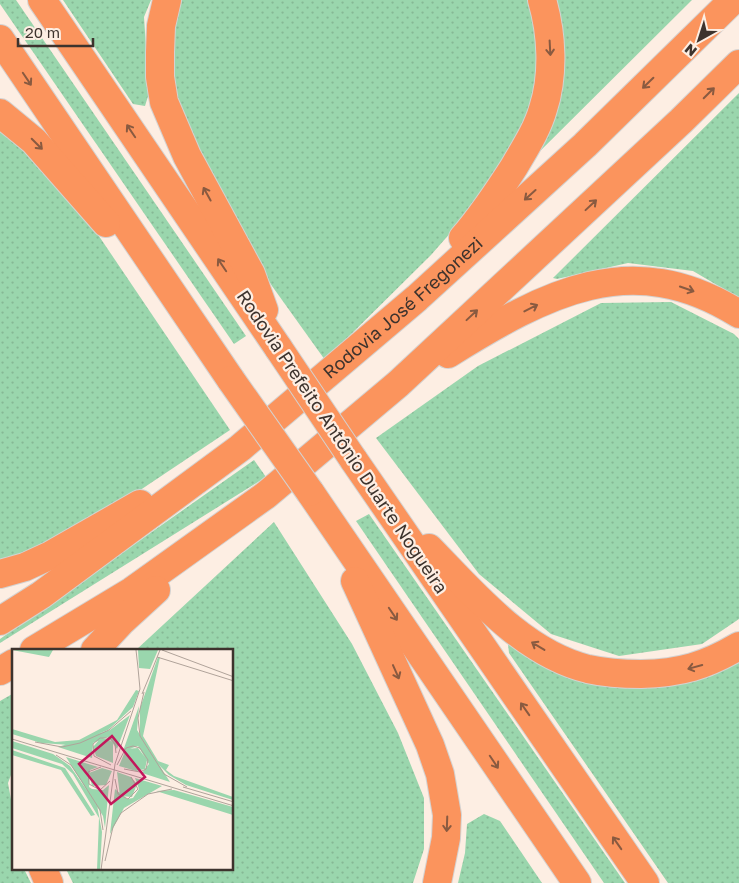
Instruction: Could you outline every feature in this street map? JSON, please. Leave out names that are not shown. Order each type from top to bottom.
[{"type":"highway","name":"Rodovia Prefeito Antônio Duarte Nogueira","points":[[42,0],[377,495],[645,883]]},
{"type":"highway","points":[[167,0],[161,26],[160,52],[160,77],[164,102],[186,156],[251,274],[279,349]]},
{"type":"highway","points":[[417,298],[498,192],[530,140],[544,109],[551,60],[547,15],[542,0]]},
{"type":"highway","name":"Rodovia José Fregonezi","points":[[0,621],[41,595],[240,448],[417,298],[585,145],[733,0]]},
{"type":"highway","points":[[0,39],[230,380],[326,515],[576,883]]},
{"type":"highway","points":[[96,649],[146,599],[398,384],[681,121],[739,64]]},
{"type":"highway","points":[[0,113],[29,136],[54,162],[194,325]]},
{"type":"highway","points":[[398,384],[474,338],[546,300],[567,292],[606,282],[643,280],[684,288],[710,298],[739,314]]},
{"type":"highway","points":[[0,574],[25,567],[51,555],[240,448]]},
{"type":"highway","points":[[36,649],[132,591],[266,495]]},
{"type":"highway","points":[[377,495],[469,590],[508,626],[565,661],[609,672],[653,674],[698,667],[739,646]]},
{"type":"highway","points":[[326,515],[430,745],[440,774],[445,794],[447,823],[446,838],[436,883]]},
{"type":"highway","points":[[0,671],[12,664]]},
{"type":"highway","points":[[43,870],[49,883]]},
{"type":"green space","points":[[0,0],[16,0],[246,336],[234,344],[0,4]]},
{"type":"green space","points":[[63,0],[151,0],[144,17],[149,93],[145,106],[133,104]]},
{"type":"green space","points":[[182,0],[533,0],[541,58],[529,119],[481,198],[431,255],[325,360],[272,286],[227,214],[175,104],[169,66],[175,22]]},
{"type":"green space","points":[[555,0],[692,0],[525,166],[544,135],[563,80]]},
{"type":"green space","points":[[739,93],[739,298],[693,271],[628,263],[557,279],[553,278]]},
{"type":"green space","points":[[0,125],[57,174],[230,430],[85,527],[0,564]]},
{"type":"green space","points":[[671,302],[734,334],[739,339],[739,619],[702,644],[619,656],[551,634],[479,574],[376,438],[478,366],[601,303]]},
{"type":"green space","points":[[254,460],[266,477],[0,643],[0,639]]},
{"type":"green space","points":[[369,514],[625,883],[604,883],[356,521]]},
{"type":"green space","points":[[274,522],[352,644],[398,733],[424,798],[424,849],[413,883],[73,883],[66,870],[234,870],[234,649],[137,649]]},
{"type":"green space","points":[[516,643],[562,671],[587,683],[654,686],[712,676],[739,659],[739,883],[668,883],[509,653],[508,644]]},
{"type":"green space","points":[[12,694],[12,772],[8,783],[12,805],[12,870],[24,870],[31,883],[0,883],[0,701]]},
{"type":"green space","points":[[484,814],[500,821],[542,883],[458,883],[465,853],[467,824]]}]
